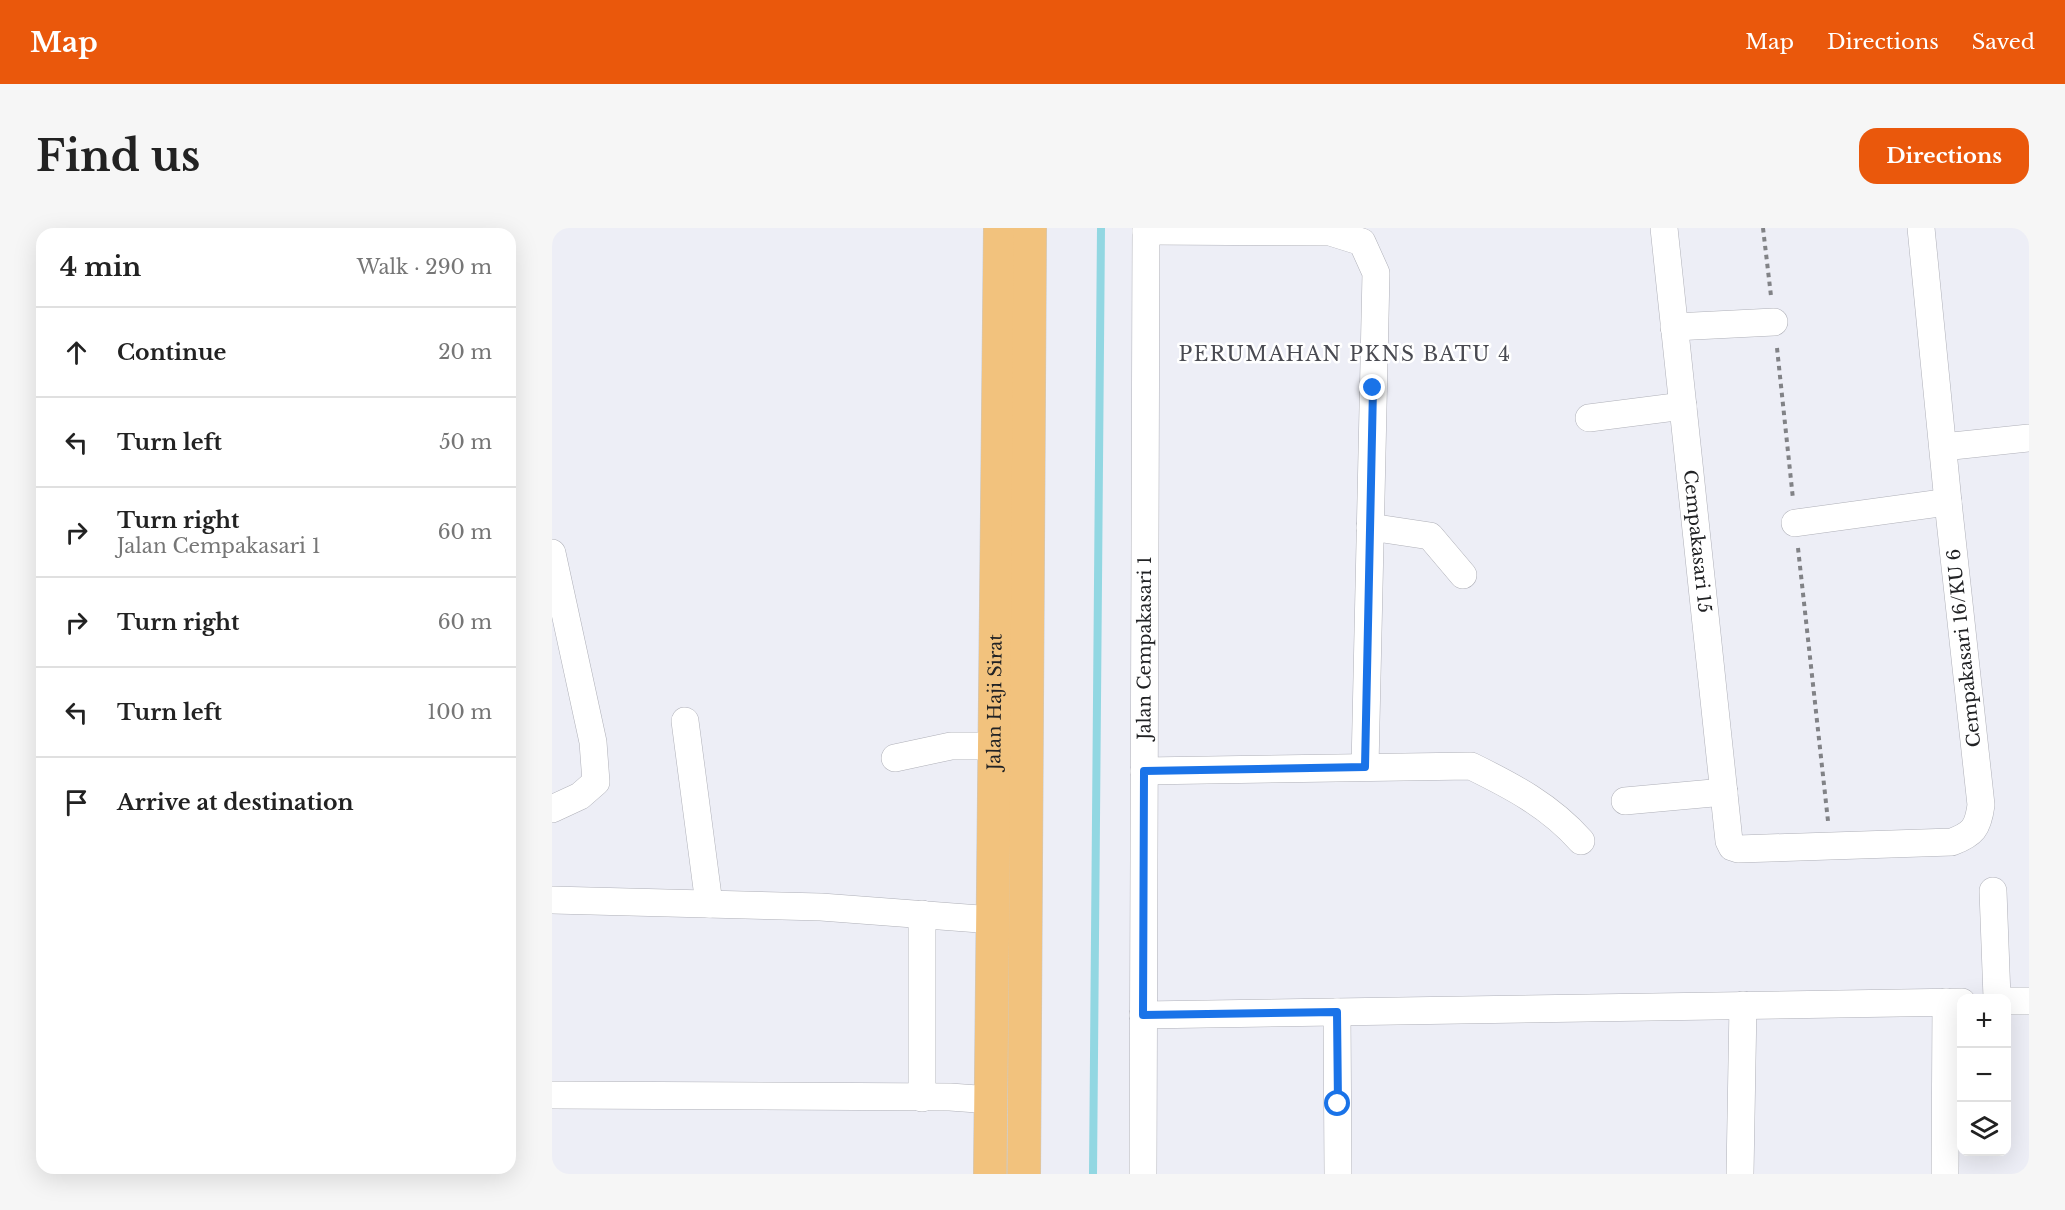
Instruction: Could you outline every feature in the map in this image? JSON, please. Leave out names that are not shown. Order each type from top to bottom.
[{"type":"main road","name":"Jalan Haji Sirat","points":[[990,1174],[1000,228]]},
{"type":"main road","name":"Jalan Haji Sirat","points":[[1024,1174],[1030,228]]},
{"type":"street","name":"Cempakasari 15","points":[[1664,228],[1729,841],[1732,847],[1738,849]]},
{"type":"street","name":"Cempakasari 16/KU 6","points":[[1738,849],[1952,842],[1966,836],[1975,828],[1979,819],[1981,805],[1921,228]]},
{"type":"street","points":[[1146,230],[1330,232],[1362,242],[1376,273],[1365,767]]},
{"type":"street","name":"Jalan Cempakasari 1","points":[[1143,1174],[1146,230]]},
{"type":"street","points":[[1674,327],[1774,322]]},
{"type":"street","points":[[1589,418],[1683,406]]},
{"type":"street","points":[[1942,447],[2029,438]]},
{"type":"street","points":[[1795,523],[1948,502]]},
{"type":"street","points":[[1370,527],[1430,536],[1462,575]]},
{"type":"street","points":[[552,553],[593,742],[596,782],[580,796],[552,809]]},
{"type":"street","points":[[685,721],[709,904]]},
{"type":"street","points":[[895,758],[951,746],[995,746]]},
{"type":"street","points":[[1144,771],[1471,766],[1516,788],[1564,822],[1581,841]]},
{"type":"street","points":[[1625,801],[1724,792]]},
{"type":"street","points":[[1993,891],[1996,994]]},
{"type":"street","points":[[552,900],[821,907],[993,920]]},
{"type":"street","points":[[922,914],[922,1098]]},
{"type":"street","points":[[2011,1001],[2029,1001]]},
{"type":"street","points":[[1143,1015],[1954,1002],[1945,1174]]},
{"type":"street","points":[[1740,1174],[1743,1005]]},
{"type":"street","points":[[1337,1012],[1338,1174]]},
{"type":"street","points":[[552,1095],[991,1100]]},
{"type":"waterway","points":[[1093,1174],[1101,228]]},
{"type":"district","name":"PERUMAHAN PKNS BATU 4","points":[[1345,354]]},
{"type":"route","points":[[1338,1104],[1337,1012],[1143,1015],[1144,771],[1365,767],[1373,388]]}]
